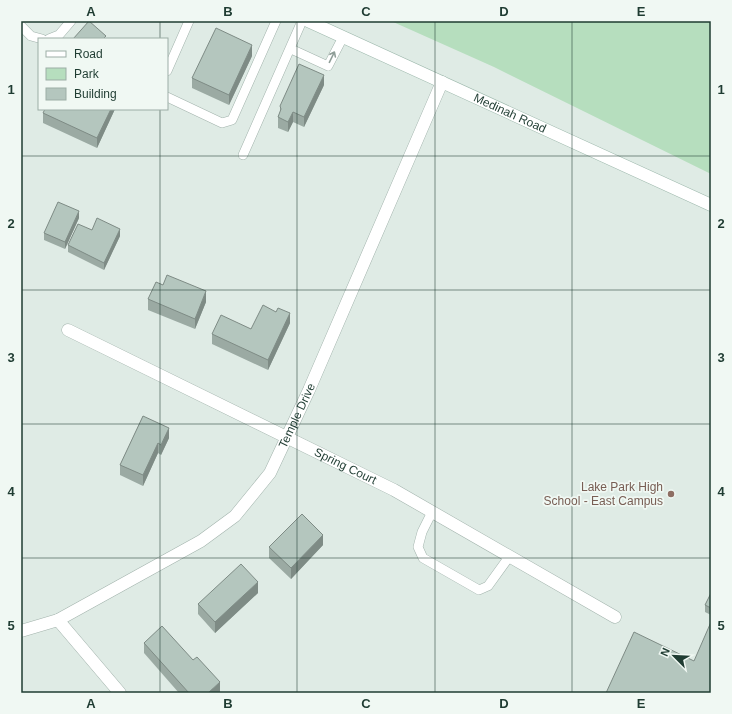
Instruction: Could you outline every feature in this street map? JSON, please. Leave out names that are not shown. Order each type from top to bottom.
[{"type":"street","name":"Medinah Road","points":[[308,21],[711,205]]},
{"type":"street","name":"Temple Drive","points":[[21,631],[58,620],[201,541],[235,516],[270,473],[288,438],[442,82]]},
{"type":"street","name":"Spring Court","points":[[68,330],[394,490],[615,618]]},
{"type":"street","points":[[58,620],[120,693]]},
{"type":"lane","points":[[52,38],[59,35],[71,21]]},
{"type":"lane","points":[[168,69],[189,21]]},
{"type":"lane","points":[[168,97],[222,123],[232,120],[276,21]]},
{"type":"lane","points":[[243,156],[302,21]]},
{"type":"lane","points":[[21,26],[31,36],[38,38]]},
{"type":"lane","points":[[291,49],[328,66],[343,37]]},
{"type":"lane","points":[[432,512],[422,532],[418,547],[423,558],[479,590],[488,586],[509,557]]},
{"type":"green space","points":[[391,21],[711,21],[711,174],[494,67]]},
{"type":"building","points":[[89,21],[106,36],[104,38],[74,38]]},
{"type":"building","points":[[216,28],[252,45],[229,95],[192,78]]},
{"type":"building","points":[[299,64],[324,75],[304,117],[293,112],[288,122],[278,117],[281,109],[280,106]]},
{"type":"building","points":[[44,110],[111,110],[97,138],[43,113]]},
{"type":"building","points":[[58,202],[79,211],[65,242],[44,233]]},
{"type":"building","points":[[97,218],[120,229],[104,263],[68,245],[78,224],[92,230]]},
{"type":"building","points":[[167,275],[206,291],[195,319],[148,299],[156,282],[163,285]]},
{"type":"building","points":[[263,305],[276,312],[278,308],[290,313],[268,360],[212,334],[221,315],[251,329]]},
{"type":"building","points":[[143,416],[169,428],[161,445],[158,443],[143,475],[120,465]]},
{"type":"building","points":[[302,514],[323,535],[291,568],[269,547]]},
{"type":"building","points":[[241,564],[258,582],[215,622],[198,604]]},
{"type":"building","points":[[711,593],[711,608],[705,605]]},
{"type":"building","points":[[711,622],[711,693],[606,693],[634,632],[694,661]]},
{"type":"building","points":[[162,626],[193,660],[197,657],[220,682],[208,693],[189,693],[144,643]]},
{"type":"place","name":"Lake Park High School - East Campus","points":[[671,494]]}]
